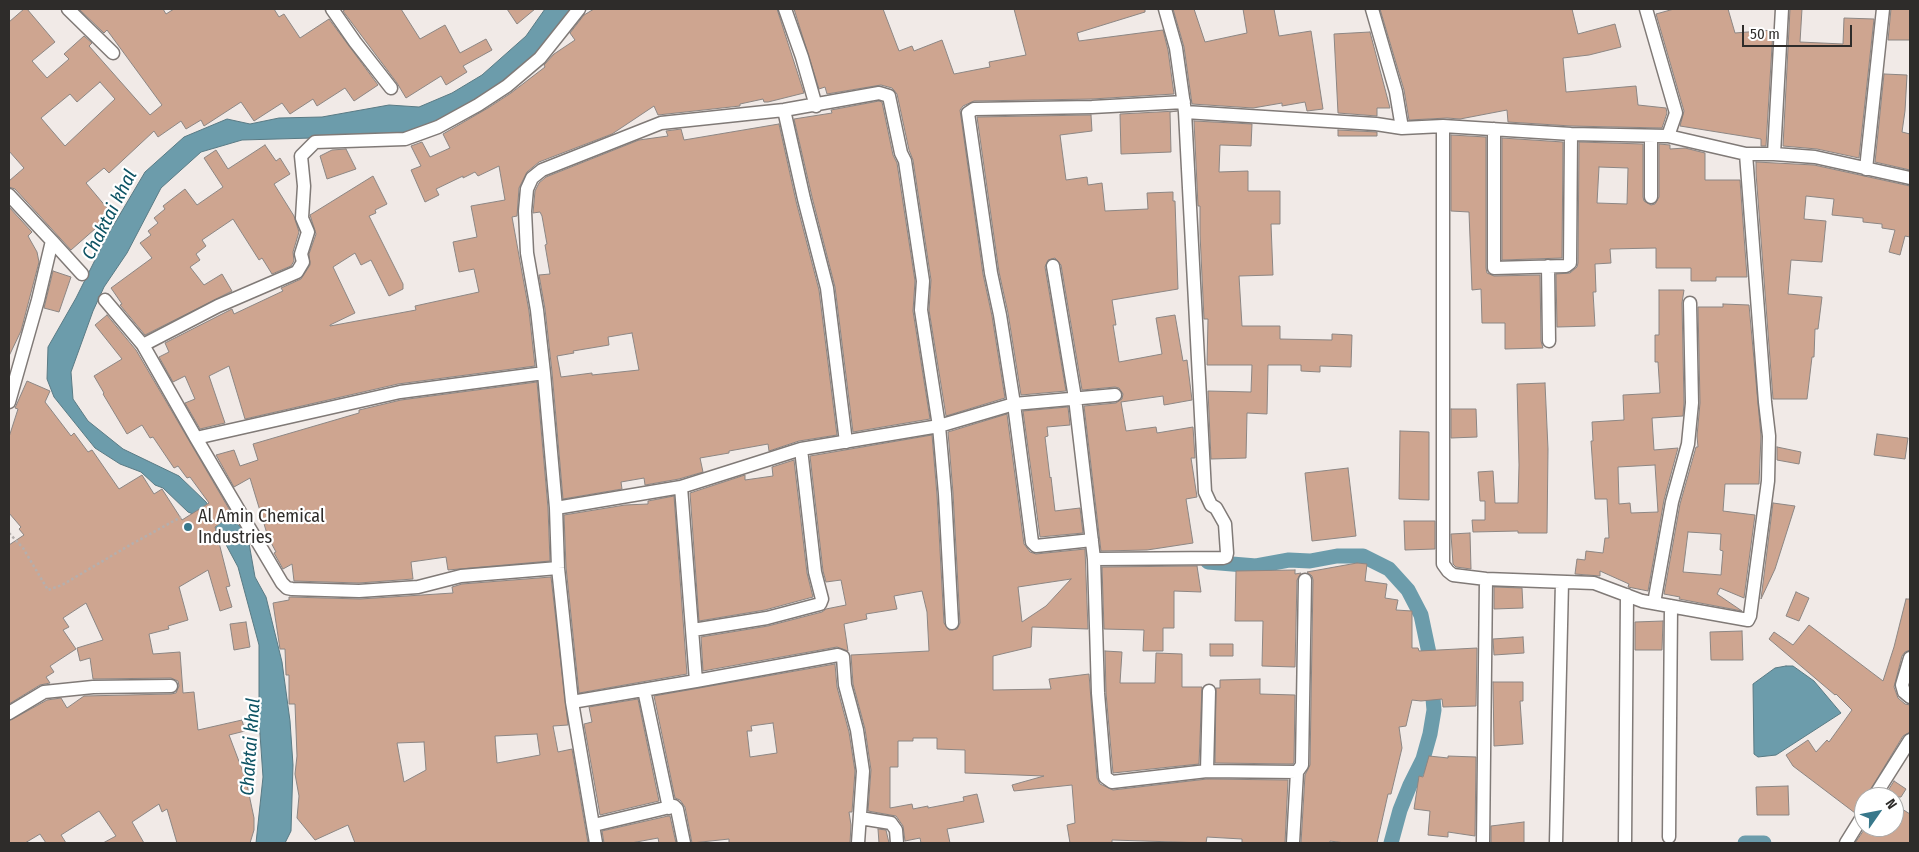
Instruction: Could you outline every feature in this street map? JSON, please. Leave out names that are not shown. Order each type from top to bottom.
[{"type":"street","points":[[68,9],[113,53]]},
{"type":"street","points":[[332,9],[391,88]]},
{"type":"street","points":[[143,345],[218,306],[297,272],[303,262],[302,254],[308,232],[302,218],[304,186],[302,156],[315,142],[405,139],[438,127],[478,105],[507,86],[540,58],[579,9]]},
{"type":"street","points":[[785,9],[802,57],[816,106]]},
{"type":"street","points":[[1094,559],[1223,558],[1227,554],[1225,524],[1205,492],[1185,107],[1176,48],[1165,9]]},
{"type":"street","points":[[1372,9],[1396,92],[1402,128]]},
{"type":"street","points":[[1646,9],[1676,113],[1668,136]]},
{"type":"street","points":[[1774,154],[1782,9]]},
{"type":"street","points":[[1866,169],[1883,9]]},
{"type":"street","points":[[596,843],[572,702],[558,568],[556,508],[544,373],[537,310],[527,254],[525,210],[528,184],[532,178],[550,165],[661,123],[816,106],[879,93],[886,94],[891,99],[912,200],[923,281],[921,310],[940,426],[952,623]]},
{"type":"street","points":[[1092,540],[1034,546],[1032,542],[1014,404],[1000,315],[991,273],[968,113],[974,109],[1185,107],[1402,128],[1443,126],[1571,134],[1668,136],[1746,154],[1815,157],[1910,178]]},
{"type":"street","points":[[784,110],[804,199],[828,288],[846,442]]},
{"type":"street","points":[[1443,126],[1444,564],[1453,575],[1486,579],[1594,584],[1642,601],[1744,620],[1748,620],[1750,616],[1768,481],[1769,436],[1746,154]]},
{"type":"street","points":[[1494,129],[1494,268],[1566,266],[1570,263],[1571,134]]},
{"type":"street","points":[[1651,136],[1651,197]]},
{"type":"street","points":[[9,195],[82,274]]},
{"type":"street","points":[[9,402],[38,300],[52,241]]},
{"type":"street","points":[[1053,266],[1075,398],[1094,559],[1098,693],[1106,777],[1112,782],[1207,771],[1297,772]]},
{"type":"street","points":[[1548,266],[1549,341]]},
{"type":"street","points":[[106,300],[143,345],[282,583],[292,589],[359,591],[418,587],[451,578],[558,568]]},
{"type":"street","points":[[1654,603],[1672,502],[1688,444],[1692,403],[1690,303]]},
{"type":"street","points":[[196,438],[400,392],[544,373]]},
{"type":"street","points":[[556,508],[681,487],[800,449],[940,426],[1014,404],[1115,395]]},
{"type":"street","points":[[693,630],[766,618],[820,604],[822,599],[815,572],[800,449]]},
{"type":"street","points":[[681,487],[696,681]]},
{"type":"street","points":[[1483,843],[1486,579]]},
{"type":"street","points":[[1293,843],[1297,772],[1302,765],[1305,580]]},
{"type":"street","points":[[1556,843],[1562,582]]},
{"type":"street","points":[[1625,843],[1627,595]]},
{"type":"street","points":[[1669,836],[1671,606]]},
{"type":"street","points":[[572,702],[838,655],[843,657],[845,685],[857,730],[862,772],[858,843]]},
{"type":"street","points":[[1910,658],[1902,685],[1904,692],[1910,697]]},
{"type":"street","points":[[9,713],[44,692],[94,687],[171,686]]},
{"type":"street","points":[[644,690],[669,808]]},
{"type":"street","points":[[1207,771],[1209,691]]},
{"type":"street","points":[[1880,787],[1910,740]]},
{"type":"street","points":[[594,825],[674,806],[677,809],[684,843]]},
{"type":"street","points":[[860,818],[892,823],[896,830],[897,843]]},
{"type":"street","points":[[1846,843],[1854,830]]},
{"type":"path","points":[[9,533],[23,548],[48,590],[62,585],[130,544],[181,517]]},
{"type":"water","points":[[545,9],[575,9],[546,46],[479,101],[429,128],[394,134],[242,140],[201,152],[161,188],[127,253],[104,287],[93,311],[71,372],[73,399],[88,421],[123,449],[179,476],[206,502],[220,522],[237,524],[247,532],[255,577],[266,597],[282,662],[290,721],[293,765],[291,831],[285,843],[256,843],[263,777],[259,720],[259,645],[238,567],[223,539],[198,516],[188,512],[163,488],[155,485],[141,472],[120,464],[95,448],[54,397],[47,379],[48,347],[76,298],[106,238],[145,172],[184,137],[227,119],[250,124],[279,118],[322,117],[389,105],[419,107],[452,93],[482,75],[526,36]]},
{"type":"water","points":[[1793,666],[1814,681],[1841,713],[1776,755],[1758,757],[1754,754],[1753,684],[1775,668]]},
{"type":"building","points":[[24,9],[27,9],[55,42],[32,61],[47,78],[69,59],[64,54],[84,36],[92,43],[89,46],[150,115],[162,105],[107,30],[104,33],[79,9],[163,9],[166,14],[174,9],[274,9],[279,17],[284,14],[300,38],[329,19],[378,85],[354,101],[345,88],[317,106],[313,99],[290,114],[282,103],[254,121],[241,102],[204,126],[201,120],[186,129],[181,121],[158,137],[154,131],[109,173],[104,168],[86,183],[112,214],[71,250],[15,189],[9,187],[9,181],[24,168],[9,151],[9,22]],"holes":[[[100,82],[115,99],[65,146],[41,118],[70,94],[77,102]]]},
{"type":"building","points":[[346,9],[401,9],[420,39],[445,25],[460,53],[486,39],[492,50],[463,66],[467,72],[446,85],[441,76],[406,98],[397,83],[343,11]]},
{"type":"building","points":[[507,9],[535,9],[517,24]]},
{"type":"building","points":[[594,9],[777,9],[804,93],[768,102],[764,102],[763,99],[740,104],[740,106],[658,115],[654,106],[612,134],[539,162],[527,172],[519,188],[517,216],[512,217],[529,311],[535,366],[398,384],[245,419],[229,366],[209,376],[225,423],[200,429],[185,403],[195,399],[185,376],[173,382],[159,357],[169,352],[165,343],[232,309],[234,314],[283,291],[281,288],[301,279],[310,265],[309,254],[316,234],[310,215],[373,176],[387,204],[375,210],[376,213],[369,216],[403,284],[403,289],[389,296],[371,260],[361,265],[355,253],[333,267],[355,313],[330,326],[416,310],[415,306],[479,292],[474,269],[459,272],[453,242],[477,237],[471,206],[505,200],[499,166],[478,176],[475,172],[463,178],[463,176],[436,189],[439,195],[425,202],[411,170],[421,166],[411,146],[422,142],[430,157],[450,148],[443,134],[511,93],[545,67],[544,65],[554,54],[575,40],[570,33],[584,15]]},
{"type":"building","points":[[794,9],[883,9],[899,51],[912,46],[914,51],[942,40],[954,74],[990,67],[989,62],[1026,55],[1014,9],[1145,9],[1145,12],[1077,33],[1079,41],[1163,30],[1168,50],[1174,94],[1092,99],[974,101],[963,106],[960,110],[983,274],[992,316],[1005,398],[946,416],[929,310],[931,280],[913,160],[909,150],[897,94],[892,88],[881,85],[827,94],[825,87],[819,89]]},
{"type":"building","points":[[1173,9],[1194,9],[1205,42],[1247,33],[1243,9],[1274,9],[1279,36],[1311,31],[1323,109],[1307,111],[1305,102],[1282,106],[1282,103],[1253,108],[1192,104],[1184,47]]},
{"type":"building","points":[[1380,9],[1572,9],[1578,34],[1615,24],[1621,47],[1589,55],[1563,58],[1566,92],[1636,86],[1638,105],[1666,108],[1667,113],[1662,128],[1571,126],[1508,122],[1507,110],[1460,119],[1409,120],[1404,90]]},
{"type":"building","points":[[1674,9],[1728,9],[1735,33],[1773,30],[1766,146],[1761,146],[1761,139],[1680,126],[1684,111],[1656,14]]},
{"type":"building","points":[[1790,9],[1802,9],[1800,42],[1843,44],[1844,18],[1874,19],[1859,158],[1817,149],[1783,146]]},
{"type":"building","points":[[1891,9],[1910,9],[1910,40],[1888,40]]},
{"type":"building","points":[[1370,32],[1390,108],[1377,108],[1377,116],[1338,113],[1334,34]]},
{"type":"building","points":[[1884,74],[1907,75],[1902,132],[1910,134],[1910,170],[1875,162]]},
{"type":"building","points":[[882,102],[893,155],[897,163],[915,281],[913,311],[930,419],[853,432],[835,287],[794,119],[832,113],[831,110]]},
{"type":"building","points":[[1177,111],[1170,112],[1171,152],[1121,154],[1120,114]]},
{"type":"building","points":[[1091,115],[1092,131],[1060,135],[1066,180],[1087,177],[1088,185],[1102,183],[1105,211],[1148,209],[1147,193],[1173,192],[1173,201],[1175,201],[1178,289],[1112,300],[1116,325],[1113,325],[1119,362],[1162,354],[1156,318],[1175,315],[1183,361],[1187,360],[1192,400],[1164,405],[1163,396],[1121,402],[1126,431],[1156,427],[1157,433],[1193,427],[1195,458],[1191,458],[1197,497],[1186,499],[1193,543],[1147,550],[1101,551],[1084,406],[1116,403],[1122,399],[1123,394],[1119,388],[1115,387],[1082,390],[1061,265],[1055,258],[1048,260],[1045,267],[1066,391],[1021,395],[1008,313],[999,272],[977,117]]},
{"type":"building","points":[[1194,121],[1252,124],[1251,146],[1220,145],[1219,172],[1248,171],[1248,191],[1280,191],[1280,224],[1271,224],[1273,275],[1239,276],[1242,326],[1280,326],[1280,339],[1332,340],[1332,334],[1352,335],[1351,367],[1320,366],[1320,372],[1301,371],[1301,365],[1268,365],[1267,414],[1247,413],[1246,458],[1211,459],[1208,391],[1251,392],[1252,365],[1207,365],[1208,319],[1204,319],[1200,206],[1198,206]]},
{"type":"building","points":[[779,124],[796,201],[819,290],[837,435],[799,441],[769,451],[768,444],[729,451],[729,453],[700,458],[703,472],[679,479],[645,485],[644,478],[621,482],[622,489],[563,499],[552,372],[539,275],[550,274],[542,216],[540,212],[533,213],[535,191],[539,183],[546,177],[639,140],[668,136],[666,131],[681,129],[684,140]],"holes":[[[632,333],[639,370],[561,377],[557,356],[574,353],[573,351],[609,345],[608,337]]]},
{"type":"building","points":[[1338,130],[1377,132],[1377,136],[1338,136]]},
{"type":"building","points":[[1451,135],[1486,137],[1487,273],[1494,276],[1540,275],[1541,341],[1543,348],[1505,349],[1505,323],[1482,323],[1481,289],[1472,290],[1469,212],[1451,211]]},
{"type":"building","points":[[1502,138],[1563,142],[1562,258],[1502,260]]},
{"type":"building","points":[[1579,142],[1643,144],[1643,197],[1644,201],[1651,205],[1655,204],[1659,197],[1659,144],[1670,145],[1670,149],[1685,148],[1705,153],[1705,180],[1740,180],[1747,277],[1716,277],[1716,281],[1691,281],[1691,268],[1656,268],[1656,248],[1610,249],[1611,263],[1595,264],[1596,292],[1593,292],[1595,326],[1557,327],[1556,274],[1570,273],[1577,267]],"holes":[[[1599,167],[1628,168],[1627,204],[1597,203]]]},
{"type":"building","points":[[265,145],[276,161],[280,158],[290,174],[274,184],[294,216],[299,232],[293,252],[294,261],[291,266],[272,274],[262,258],[259,260],[233,219],[202,240],[206,246],[196,254],[200,260],[190,267],[204,285],[222,274],[232,291],[145,335],[120,305],[122,304],[111,288],[152,258],[140,243],[151,235],[148,231],[158,223],[154,218],[165,209],[163,206],[185,189],[197,205],[223,187],[204,158],[216,150],[228,169]]},
{"type":"building","points":[[346,149],[356,169],[327,179],[320,156],[332,150]]},
{"type":"building","points":[[1756,162],[1814,165],[1910,186],[1910,237],[1905,236],[1900,255],[1889,252],[1895,230],[1882,228],[1882,224],[1863,222],[1863,218],[1832,215],[1834,199],[1806,196],[1804,219],[1826,221],[1822,262],[1791,260],[1788,294],[1822,297],[1818,329],[1815,329],[1814,357],[1812,357],[1807,399],[1773,399]]},
{"type":"building","points":[[9,207],[32,232],[28,236],[37,252],[39,262],[21,331],[9,356]]},
{"type":"building","points":[[53,271],[71,277],[59,312],[44,308]]},
{"type":"building","points":[[1659,290],[1684,290],[1682,303],[1683,416],[1652,418],[1654,450],[1678,448],[1664,500],[1648,591],[1628,587],[1629,584],[1600,571],[1600,576],[1575,574],[1577,559],[1585,560],[1586,551],[1603,553],[1605,538],[1609,538],[1607,499],[1595,499],[1591,441],[1593,441],[1592,422],[1624,420],[1623,395],[1660,393],[1658,362],[1655,362],[1655,335],[1659,335]],"holes":[[[1655,465],[1658,512],[1631,513],[1630,503],[1619,504],[1618,467]]]},
{"type":"building","points":[[1723,304],[1749,305],[1761,436],[1759,484],[1725,484],[1723,511],[1755,515],[1744,598],[1720,588],[1717,594],[1742,611],[1679,599],[1680,597],[1664,594],[1680,504],[1696,447],[1698,447],[1700,403],[1698,307],[1723,307]],"holes":[[[1688,532],[1721,534],[1720,550],[1723,551],[1721,575],[1683,572]]]},
{"type":"building","points":[[107,315],[136,350],[232,514],[215,527],[230,586],[226,587],[232,607],[220,611],[208,570],[179,587],[188,620],[168,626],[169,629],[149,634],[153,654],[180,652],[183,693],[194,692],[198,730],[242,720],[245,731],[229,735],[246,780],[254,818],[254,830],[250,843],[177,843],[167,809],[162,812],[159,804],[132,822],[144,843],[103,843],[116,836],[99,811],[61,835],[66,843],[46,843],[40,834],[25,843],[9,843],[9,721],[47,700],[61,698],[67,708],[84,696],[171,694],[176,693],[179,686],[178,681],[171,678],[93,679],[90,658],[80,661],[77,648],[103,640],[86,603],[63,618],[69,627],[63,630],[76,649],[50,666],[54,672],[46,677],[50,683],[40,685],[9,704],[9,545],[24,535],[19,529],[21,527],[9,513],[9,437],[18,409],[15,408],[27,381],[50,391],[45,402],[71,436],[74,433],[88,452],[92,450],[119,489],[142,475],[154,494],[162,489],[182,520],[209,503],[190,477],[187,478],[178,466],[174,468],[153,437],[150,438],[142,425],[127,434],[103,394],[94,376],[122,359],[95,325]]},
{"type":"building","points":[[537,382],[548,508],[550,561],[448,570],[446,557],[411,562],[413,579],[359,583],[294,581],[292,564],[283,569],[274,553],[276,552],[268,537],[250,478],[234,487],[216,455],[234,450],[240,466],[258,460],[253,444],[359,413],[359,410],[401,400]]},
{"type":"building","points":[[1545,383],[1548,449],[1547,533],[1518,533],[1518,531],[1473,532],[1472,520],[1485,520],[1485,501],[1480,501],[1478,472],[1493,471],[1495,503],[1518,503],[1517,384]]},
{"type":"building","points":[[1068,407],[1070,425],[1047,427],[1048,436],[1045,437],[1055,511],[1080,508],[1083,533],[1040,537],[1023,411]]},
{"type":"building","points":[[1451,409],[1476,409],[1477,437],[1451,438]]},
{"type":"building","points":[[1007,414],[1024,544],[1030,552],[1036,554],[1085,549],[1088,629],[1032,627],[1031,647],[993,656],[993,690],[1051,689],[1049,679],[1089,674],[1097,778],[1100,784],[1113,790],[1207,779],[1288,780],[1285,843],[1242,843],[1242,839],[1207,837],[1206,843],[1112,840],[1112,843],[1070,843],[1067,825],[1075,823],[1072,785],[1014,791],[1012,785],[1044,776],[965,773],[965,750],[937,749],[937,738],[913,738],[913,741],[898,741],[898,767],[890,767],[890,808],[912,804],[913,809],[928,806],[928,808],[964,801],[963,797],[977,794],[984,822],[947,829],[950,843],[921,843],[920,838],[905,841],[903,826],[896,816],[868,811],[871,770],[865,729],[853,684],[851,655],[929,651],[927,612],[922,591],[894,596],[897,609],[866,614],[867,619],[844,624],[848,651],[837,647],[703,671],[701,637],[768,626],[846,605],[841,580],[826,582],[823,571],[810,456],[932,435],[944,623],[949,630],[957,629],[960,623],[948,432]],"holes":[[[1071,579],[1046,606],[1022,622],[1018,587]]]},
{"type":"building","points":[[1400,431],[1429,432],[1429,500],[1399,499]]},
{"type":"building","points":[[1877,434],[1908,438],[1905,459],[1874,455]]},
{"type":"building","points":[[1777,447],[1801,452],[1799,464],[1777,460]]},
{"type":"building","points":[[794,460],[807,573],[813,597],[765,610],[699,621],[690,493],[745,475],[745,480],[773,476],[772,467]]},
{"type":"building","points":[[1348,468],[1356,536],[1312,541],[1305,473]]},
{"type":"building","points":[[674,496],[687,674],[579,693],[566,567],[564,515],[625,505],[648,504],[648,501]]},
{"type":"building","points":[[1773,503],[1795,506],[1775,569],[1761,599]]},
{"type":"building","points":[[1404,521],[1435,521],[1435,549],[1405,550]]},
{"type":"building","points":[[1470,533],[1471,569],[1456,567],[1453,564],[1451,534]]},
{"type":"building","points":[[1357,563],[1367,564],[1365,581],[1387,584],[1385,598],[1398,600],[1396,610],[1412,611],[1412,648],[1418,648],[1419,651],[1477,648],[1476,706],[1443,707],[1442,699],[1412,700],[1406,726],[1399,727],[1402,748],[1391,794],[1388,794],[1377,843],[1330,841],[1330,843],[1301,843],[1305,775],[1310,765],[1313,580],[1312,576],[1307,572]]},
{"type":"building","points":[[1197,566],[1201,592],[1174,591],[1174,628],[1163,628],[1163,651],[1143,651],[1144,630],[1104,629],[1102,567]]},
{"type":"building","points":[[1295,570],[1295,574],[1301,573],[1297,580],[1295,667],[1262,666],[1263,621],[1235,621],[1236,571]]},
{"type":"building","points":[[551,577],[568,725],[553,726],[558,752],[572,749],[588,843],[355,843],[348,825],[315,840],[297,818],[299,796],[295,774],[297,756],[295,704],[289,704],[289,675],[286,675],[285,649],[280,649],[273,603],[289,600],[289,597],[360,599],[453,593],[452,587],[462,584]],"holes":[[[537,734],[540,755],[497,763],[495,736]],[[424,742],[426,770],[404,782],[397,743]]]},
{"type":"building","points":[[1494,587],[1522,588],[1523,608],[1494,609]]},
{"type":"building","points":[[1796,592],[1809,598],[1799,621],[1786,616]]},
{"type":"building","points":[[1906,599],[1910,599],[1910,650],[1902,656],[1894,687],[1898,698],[1905,704],[1910,705],[1910,732],[1903,736],[1872,787],[1854,787],[1854,812],[1793,766],[1786,755],[1808,740],[1816,752],[1827,740],[1829,742],[1852,710],[1836,694],[1769,639],[1774,632],[1793,645],[1809,625],[1883,681]]},
{"type":"building","points":[[1663,621],[1662,650],[1635,650],[1635,622]]},
{"type":"building","points":[[246,622],[250,647],[234,650],[230,624]]},
{"type":"building","points":[[1742,631],[1743,660],[1711,660],[1710,632]]},
{"type":"building","points":[[1523,637],[1524,653],[1494,655],[1493,639]]},
{"type":"building","points":[[1210,644],[1233,644],[1233,656],[1210,656]]},
{"type":"building","points":[[1105,651],[1122,652],[1120,683],[1155,683],[1156,653],[1182,654],[1182,687],[1202,687],[1199,764],[1113,773],[1106,693]]},
{"type":"building","points":[[835,664],[837,687],[849,732],[855,771],[852,812],[849,812],[851,825],[850,843],[729,843],[729,839],[692,843],[685,807],[680,800],[675,798],[654,696]],"holes":[[[773,723],[777,753],[750,757],[747,731],[752,731],[751,726]]]},
{"type":"building","points":[[1260,679],[1260,694],[1295,695],[1293,764],[1215,763],[1216,688],[1220,688],[1220,680]]},
{"type":"building","points":[[1493,682],[1523,682],[1523,701],[1520,701],[1523,744],[1494,746]]},
{"type":"building","points":[[638,699],[659,801],[600,815],[584,724],[592,722],[589,707]]},
{"type":"building","points":[[1429,756],[1448,758],[1448,756],[1476,757],[1475,836],[1448,832],[1448,837],[1428,835],[1430,811],[1414,809],[1419,776],[1423,777]]},
{"type":"building","points":[[1894,781],[1903,787],[1890,787]]},
{"type":"building","points":[[1788,786],[1789,815],[1757,815],[1756,787]]},
{"type":"building","points":[[1904,810],[1910,814],[1910,843],[1855,843],[1859,837],[1904,837]]},
{"type":"building","points":[[670,816],[676,843],[659,843],[658,838],[631,843],[604,843],[602,831]]},
{"type":"building","points":[[1524,822],[1524,843],[1491,843],[1491,826]]},
{"type":"building","points":[[878,829],[886,830],[889,843],[879,843]]},
{"type":"waterway","points":[[1208,562],[1256,566],[1289,560],[1310,561],[1337,556],[1363,556],[1389,569],[1408,590],[1421,615],[1429,653],[1434,710],[1423,759],[1400,810],[1391,843]]},
{"type":"waterway","name":"Chaktai khal","points":[[1745,843],[1764,843]]},
{"type":"place","name":"Al Amin Chemical Industries","points":[[188,527]]}]
